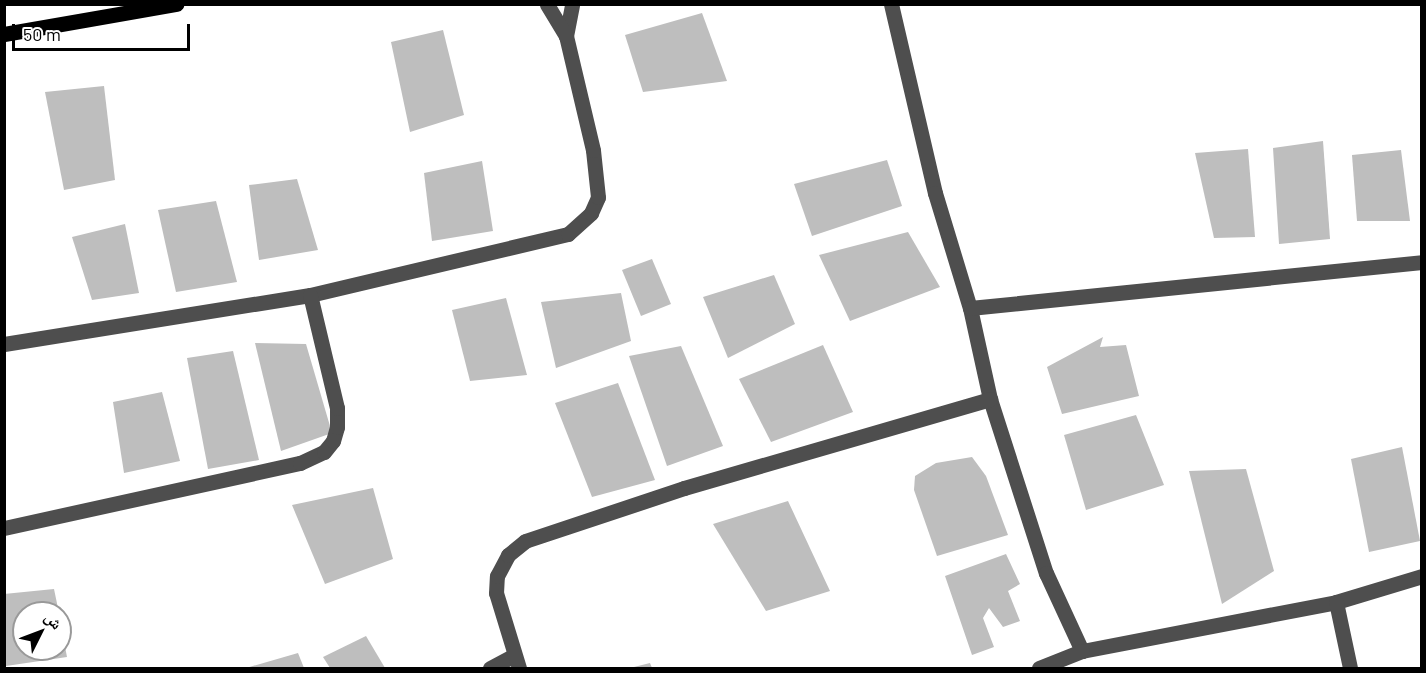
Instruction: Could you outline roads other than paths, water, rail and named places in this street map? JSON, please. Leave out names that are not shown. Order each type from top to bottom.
[{"type":"main road","points":[[4,34],[83,12],[176,4]]},
{"type":"street","points":[[4,344],[310,295],[568,234],[591,213],[598,197],[593,150],[566,36],[547,4]]},
{"type":"street","points":[[566,36],[572,4]]},
{"type":"street","points":[[891,4],[935,193],[970,308],[990,399],[1046,573],[1082,651]]},
{"type":"street","points":[[970,308],[1422,262]]},
{"type":"street","points":[[4,528],[300,463],[324,452],[333,441],[337,427],[337,408],[310,295]]},
{"type":"street","points":[[490,669],[516,662],[496,593],[497,576],[508,555],[525,541],[684,488],[990,399]]},
{"type":"street","points":[[1040,669],[1082,651],[1336,602],[1422,576]]},
{"type":"street","points":[[1336,602],[1350,669]]}]
